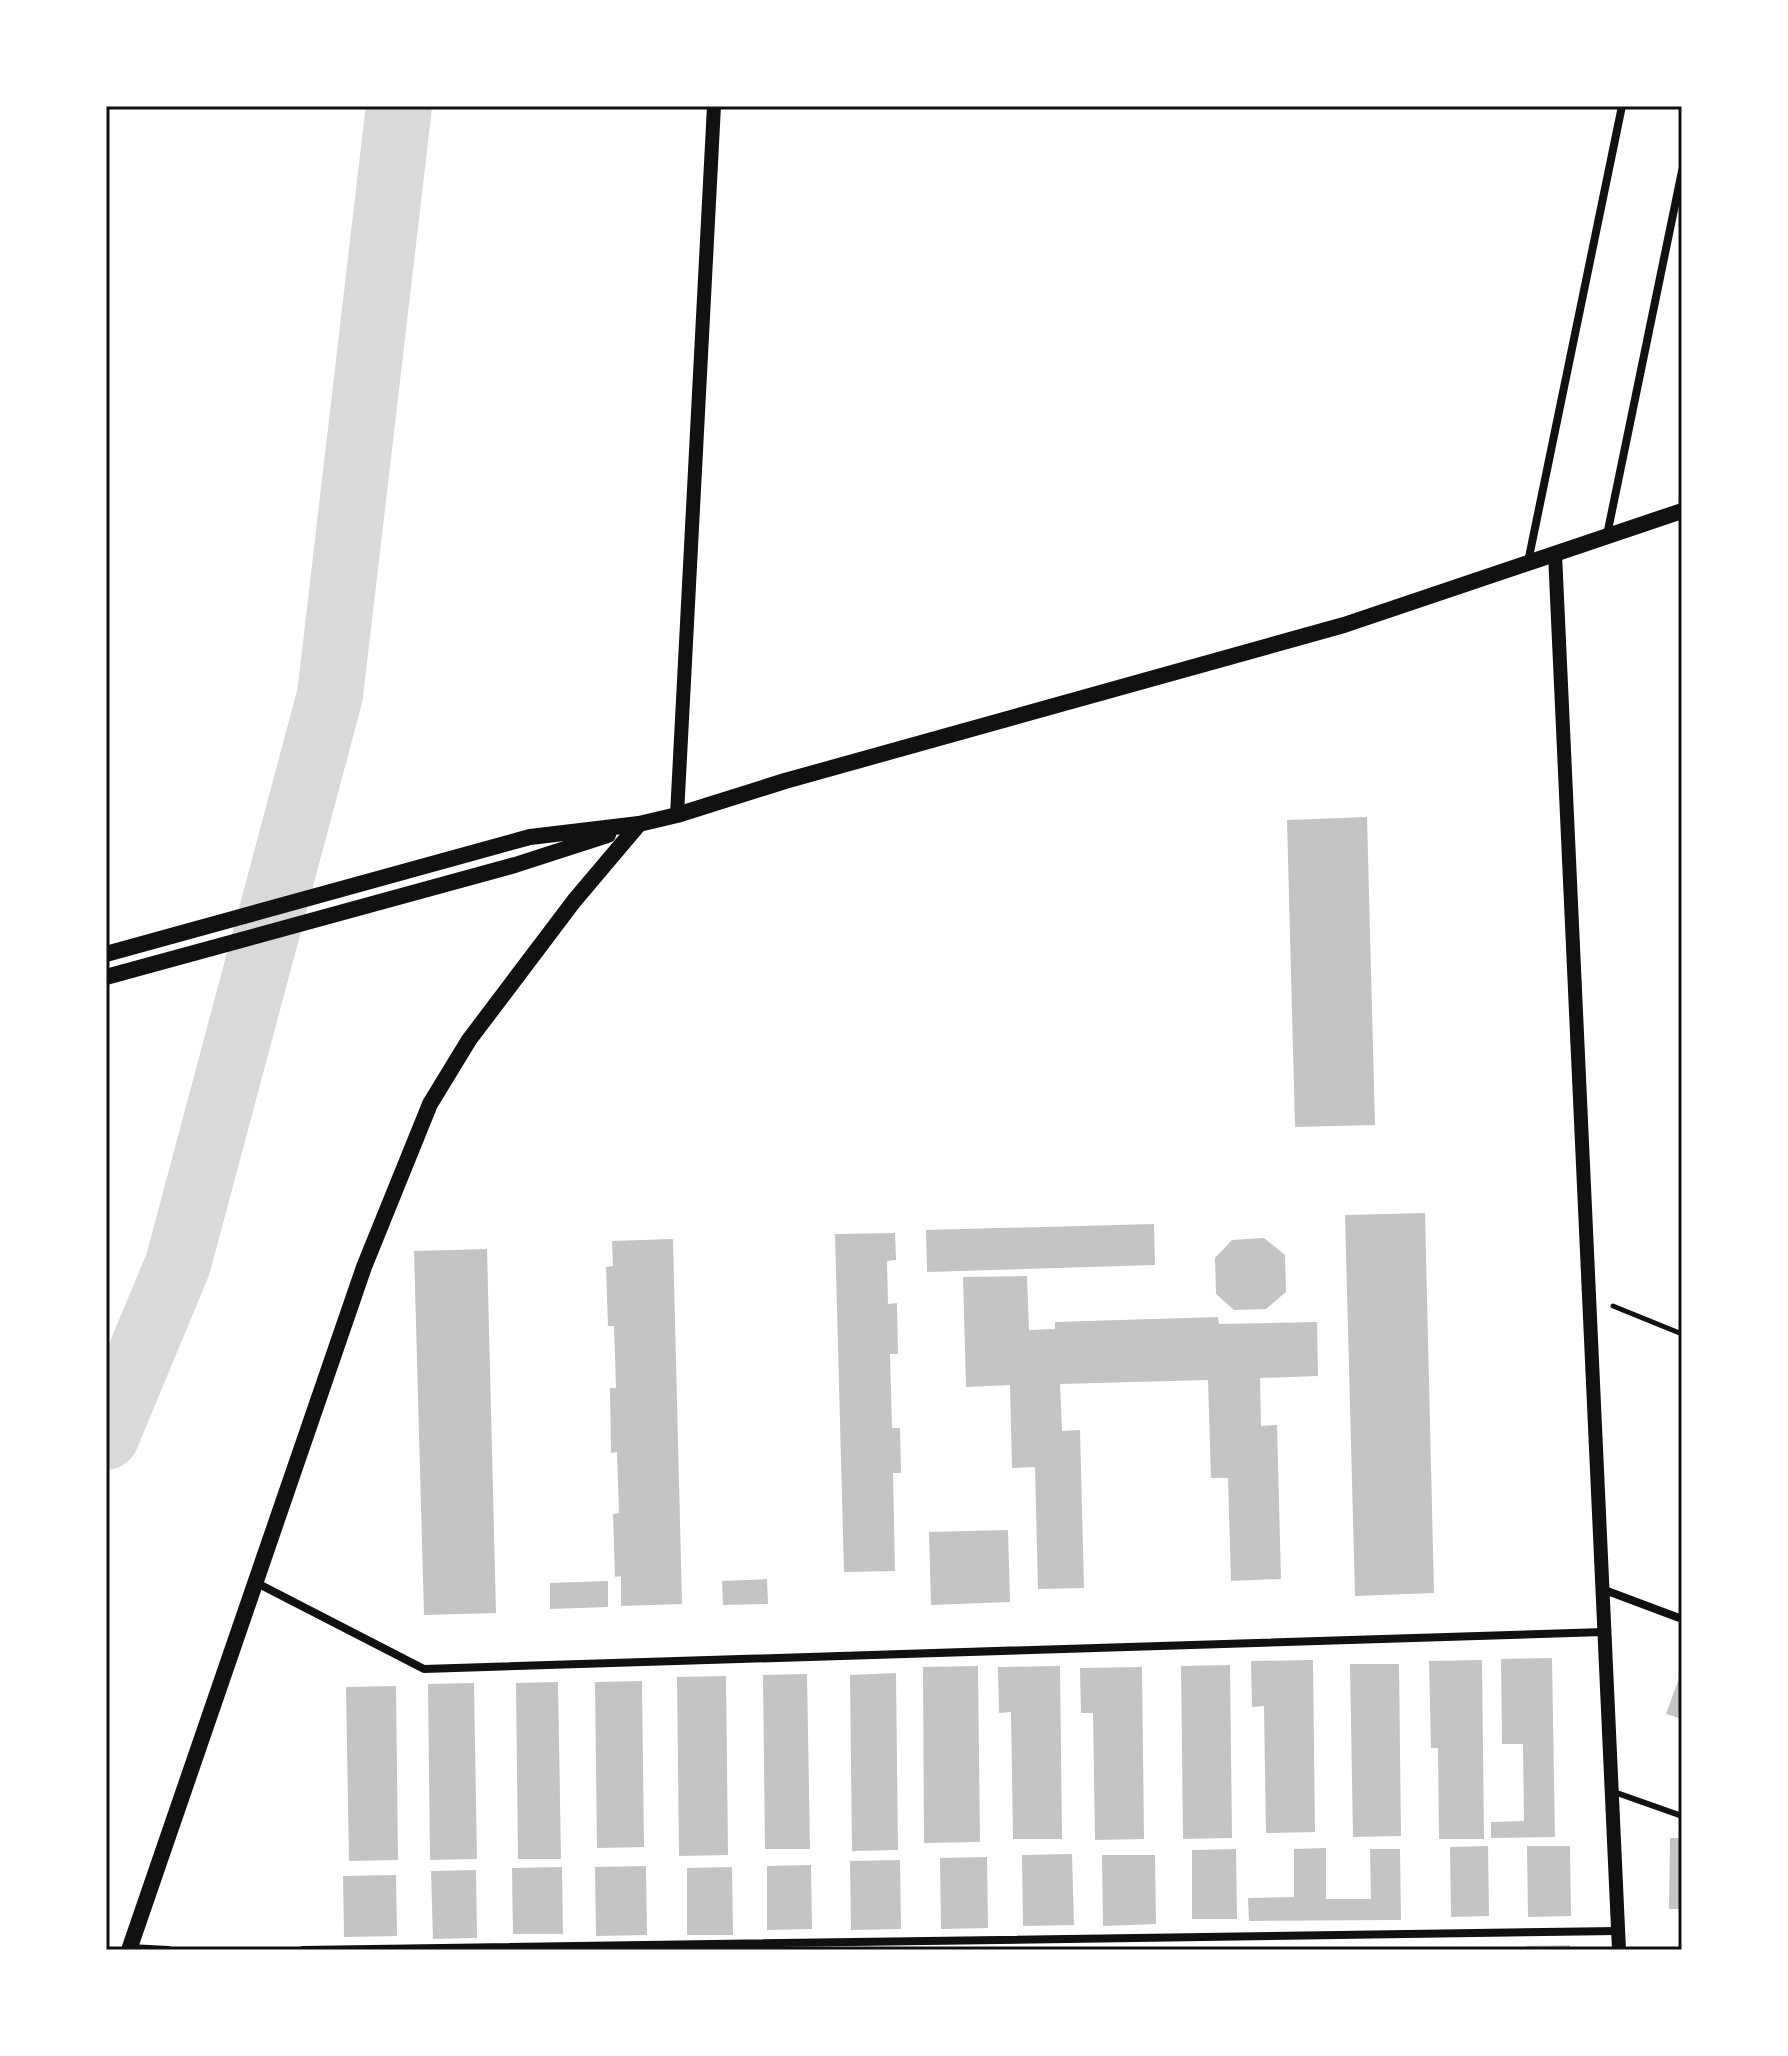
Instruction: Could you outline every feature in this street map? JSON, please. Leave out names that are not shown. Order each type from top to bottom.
[{"type":"main road","points":[[106,977],[515,865],[785,781],[1344,625],[1682,511]]},
{"type":"main road","points":[[106,954],[518,841],[639,824]]},
{"type":"main road","points":[[130,1949],[364,1267],[430,1104],[469,1040],[574,901],[639,824]]},
{"type":"street","points":[[677,815],[714,106]]},
{"type":"street","points":[[1528,562],[1622,106]]},
{"type":"street","points":[[1607,536],[1682,171]]},
{"type":"street","points":[[1555,554],[1619,1950]]},
{"type":"street","points":[[255,1582],[424,1669],[1604,1632]]},
{"type":"street","points":[[1602,1589],[1682,1619]]},
{"type":"street","points":[[303,1950],[1618,1931]]},
{"type":"street","points":[[130,1949],[168,1950]]},
{"type":"lane","points":[[1612,1791],[1682,1816]]},
{"type":"path","points":[[1589,1296],[1682,1334]]},
{"type":"building","points":[[1367,817],[1375,1125],[1295,1127],[1287,820]]},
{"type":"building","points":[[1425,1213],[1434,1593],[1355,1596],[1345,1215]]},
{"type":"building","points":[[1154,1224],[1155,1265],[927,1272],[926,1230]]},
{"type":"building","points":[[895,1233],[896,1260],[887,1261],[888,1304],[897,1303],[898,1354],[890,1354],[892,1428],[900,1428],[901,1473],[893,1473],[895,1571],[844,1572],[835,1234]]},
{"type":"building","points":[[1264,1238],[1285,1255],[1286,1292],[1266,1309],[1234,1310],[1216,1294],[1215,1258],[1232,1240]]},
{"type":"building","points":[[673,1239],[682,1604],[621,1606],[621,1576],[615,1577],[613,1514],[619,1513],[617,1452],[611,1453],[610,1388],[616,1388],[614,1326],[608,1326],[606,1267],[613,1266],[612,1241]]},
{"type":"building","points":[[487,1249],[496,1613],[424,1615],[414,1251]]},
{"type":"building","points":[[1027,1276],[1029,1330],[1055,1329],[1055,1322],[1218,1317],[1219,1324],[1317,1322],[1318,1376],[1260,1378],[1261,1426],[1277,1425],[1281,1579],[1231,1581],[1228,1478],[1211,1478],[1208,1380],[1060,1384],[1062,1431],[1080,1430],[1084,1588],[1038,1589],[1035,1467],[1012,1468],[1010,1385],[966,1387],[963,1277]]},
{"type":"building","points":[[1008,1530],[1010,1602],[931,1605],[929,1532]]},
{"type":"building","points":[[767,1579],[768,1604],[723,1605],[722,1581]]},
{"type":"building","points":[[608,1581],[608,1607],[550,1609],[550,1583]]},
{"type":"building","points":[[1552,1658],[1555,1837],[1491,1838],[1491,1822],[1524,1821],[1523,1744],[1502,1744],[1501,1659]]},
{"type":"building","points":[[1313,1660],[1315,1832],[1266,1833],[1264,1706],[1252,1707],[1251,1661]]},
{"type":"building","points":[[1482,1660],[1484,1839],[1439,1839],[1438,1748],[1431,1748],[1429,1661]]},
{"type":"building","points":[[1350,1664],[1399,1664],[1401,1836],[1353,1837]]},
{"type":"building","points":[[1230,1665],[1232,1838],[1183,1839],[1181,1666]]},
{"type":"building","points":[[978,1666],[980,1842],[924,1843],[923,1667]]},
{"type":"building","points":[[1060,1666],[1062,1839],[1013,1839],[1011,1712],[999,1713],[998,1667]]},
{"type":"building","points":[[1142,1667],[1144,1839],[1095,1840],[1093,1713],[1081,1713],[1080,1668]]},
{"type":"building","points":[[1682,1670],[1682,1719],[1666,1714]]},
{"type":"building","points":[[896,1673],[898,1850],[852,1851],[850,1675]]},
{"type":"building","points":[[807,1674],[810,1849],[765,1849],[763,1675]]},
{"type":"building","points":[[726,1676],[728,1855],[679,1856],[677,1677]]},
{"type":"building","points":[[642,1681],[644,1847],[597,1848],[595,1682]]},
{"type":"building","points":[[558,1682],[561,1859],[518,1859],[516,1683]]},
{"type":"building","points":[[474,1683],[477,1859],[430,1860],[428,1684]]},
{"type":"building","points":[[396,1686],[398,1860],[349,1861],[346,1687]]},
{"type":"building","points":[[1670,1838],[1682,1838],[1682,1909],[1669,1909]]},
{"type":"building","points":[[1488,1846],[1489,1916],[1451,1917],[1450,1847]]},
{"type":"building","points":[[1527,1846],[1570,1846],[1571,1916],[1528,1917]]},
{"type":"building","points":[[1326,1848],[1326,1899],[1371,1899],[1370,1849],[1400,1849],[1401,1920],[1249,1921],[1248,1898],[1294,1897],[1294,1849]]},
{"type":"building","points":[[1236,1849],[1237,1919],[1192,1919],[1192,1850]]},
{"type":"building","points":[[1072,1854],[1074,1925],[1023,1926],[1022,1855]]},
{"type":"building","points":[[1102,1855],[1155,1855],[1156,1924],[1103,1926]]},
{"type":"building","points":[[987,1857],[988,1928],[941,1929],[940,1858]]},
{"type":"building","points":[[900,1860],[901,1929],[851,1930],[850,1861]]},
{"type":"building","points":[[811,1865],[812,1929],[767,1930],[767,1866]]},
{"type":"building","points":[[646,1866],[647,1935],[596,1936],[595,1867]]},
{"type":"building","points":[[562,1867],[563,1934],[513,1934],[512,1868]]},
{"type":"building","points":[[732,1867],[733,1935],[687,1935],[687,1868]]},
{"type":"building","points":[[476,1870],[477,1938],[433,1939],[431,1871]]},
{"type":"building","points":[[396,1875],[397,1936],[344,1937],[343,1876]]},
{"type":"building","points":[[1570,1945],[1570,1950],[1526,1950],[1526,1946]]},
{"type":"waterway","points":[[106,1437],[178,1264],[330,695],[399,106]]}]
